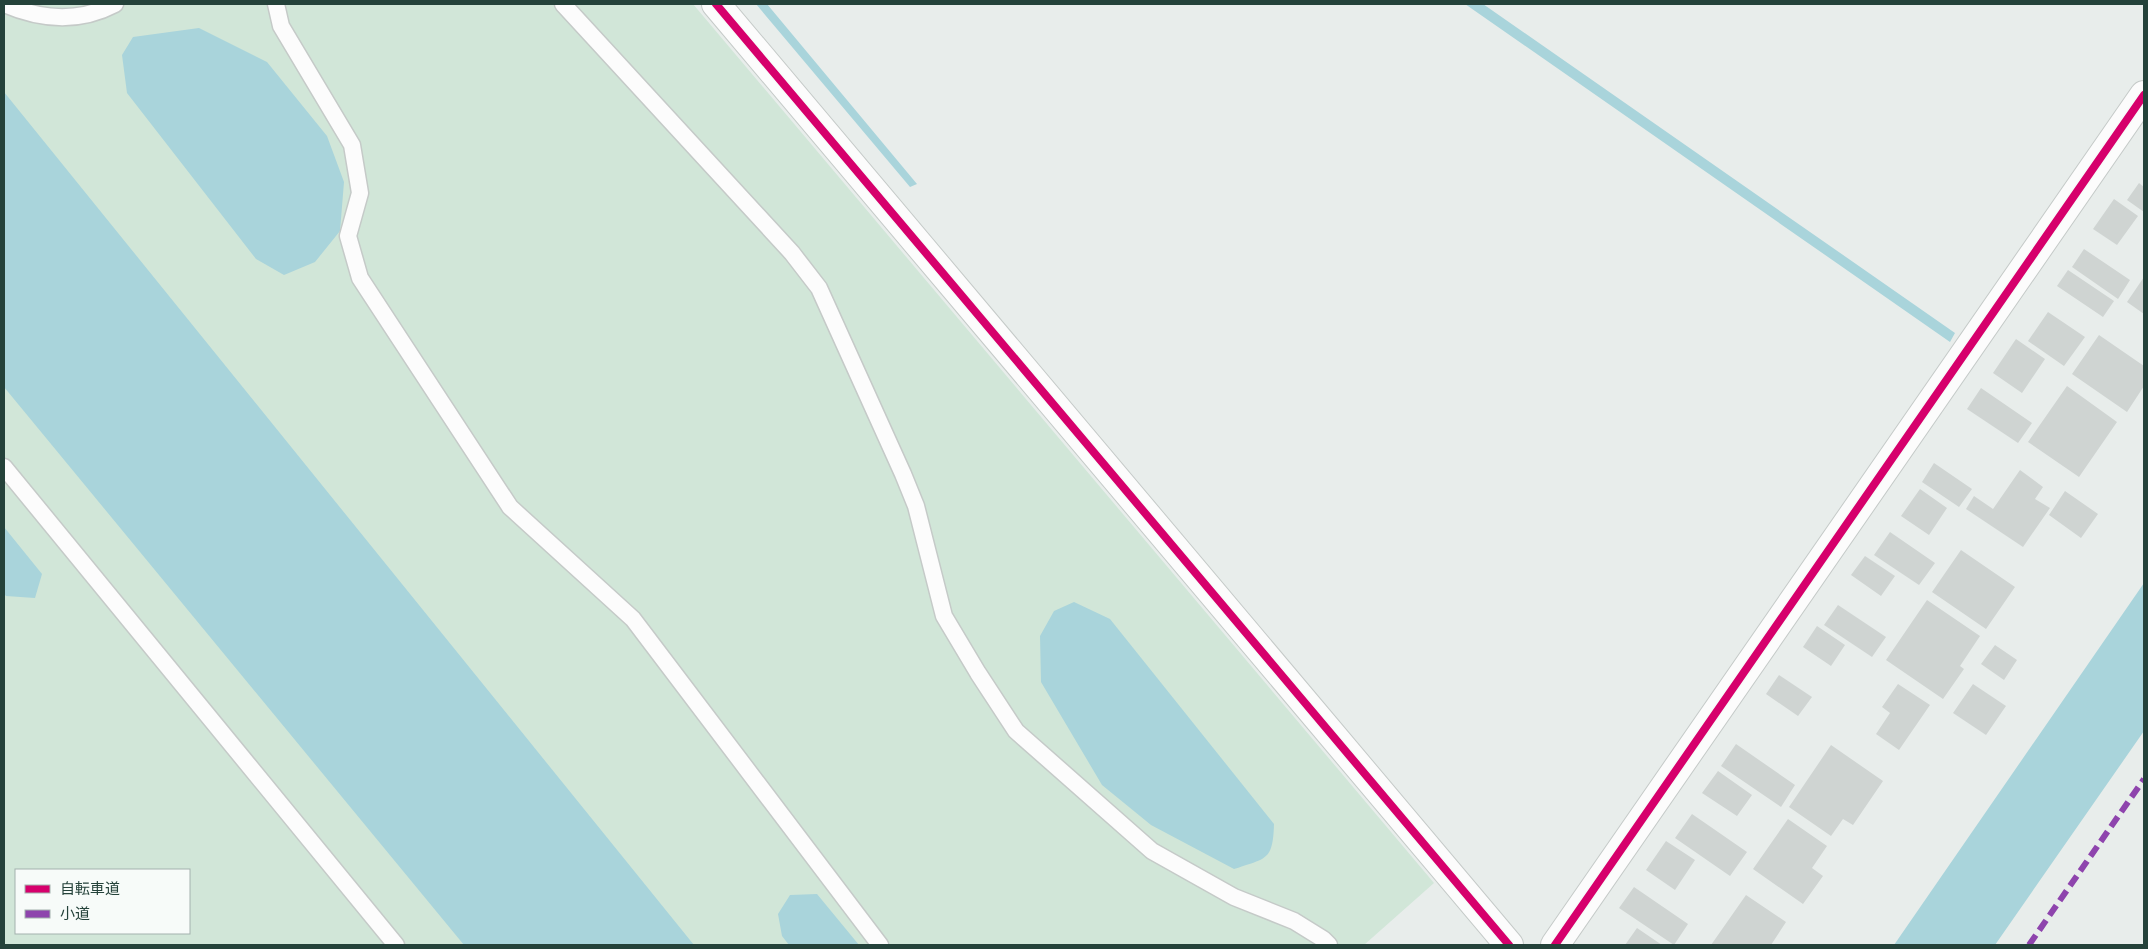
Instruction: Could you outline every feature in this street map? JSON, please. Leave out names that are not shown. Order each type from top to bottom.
[{"type":"street","points":[[716,4],[1509,945]]},
{"type":"street","points":[[1555,945],[2144,95]]},
{"type":"lane","points":[[4,4],[25,13],[66,18],[100,12],[115,4]]},
{"type":"lane","points":[[276,4],[281,26],[352,146],[360,192],[348,236],[360,278],[510,507],[633,619],[880,945]]},
{"type":"lane","points":[[563,4],[792,253],[819,288],[912,498],[944,616],[1016,731],[1152,851],[1234,897],[1294,921],[1323,939],[1329,945]]},
{"type":"lane","points":[[4,467],[396,945]]},
{"type":"lane","points":[[4,485],[383,945]]},
{"type":"green space","points":[[4,4],[693,4],[1434,883],[1364,945],[4,945]]},
{"type":"water","points":[[756,4],[767,4],[917,184],[910,187]]},
{"type":"water","points":[[1465,4],[1483,4],[1955,333],[1950,342]]},
{"type":"water","points":[[199,28],[267,62],[327,136],[344,182],[340,231],[315,262],[284,275],[256,259],[127,93],[122,55],[133,37]]},
{"type":"water","points":[[4,92],[694,945],[464,945],[4,387]]},
{"type":"water","points":[[4,527],[42,574],[35,598],[6,596],[4,594]]},
{"type":"water","points":[[2144,583],[2144,731],[1995,945],[1894,945]]},
{"type":"water","points":[[1074,602],[1110,619],[1274,824],[1272,845],[1266,856],[1254,863],[1234,869],[1151,825],[1102,785],[1041,682],[1040,636],[1054,611]]},
{"type":"water","points":[[817,894],[859,945],[789,945],[782,936],[778,914],[790,895]]},
{"type":"building","points":[[2139,183],[2144,187],[2144,212],[2127,200]]},
{"type":"building","points":[[2114,199],[2138,216],[2117,245],[2093,229]]},
{"type":"building","points":[[2084,249],[2130,280],[2118,299],[2072,267]]},
{"type":"building","points":[[2068,270],[2114,301],[2103,317],[2057,286]]},
{"type":"building","points":[[2144,277],[2144,314],[2127,302]]},
{"type":"building","points":[[2048,312],[2085,337],[2064,366],[2028,341]]},
{"type":"building","points":[[2099,335],[2144,366],[2144,386],[2127,412],[2072,374]]},
{"type":"building","points":[[2016,339],[2045,359],[2022,393],[1993,373]]},
{"type":"building","points":[[2067,386],[2117,422],[2079,477],[2028,442]]},
{"type":"building","points":[[1981,388],[2032,423],[2018,443],[1967,409]]},
{"type":"building","points":[[1934,463],[1972,489],[1959,507],[1922,482]]},
{"type":"building","points":[[2020,470],[2043,487],[2035,499],[2050,508],[2023,547],[1966,509],[1974,496],[1993,509]]},
{"type":"building","points":[[1920,489],[1947,508],[1929,535],[1901,516]]},
{"type":"building","points":[[2065,491],[2098,514],[2081,538],[2049,515]]},
{"type":"building","points":[[1890,532],[1935,563],[1919,585],[1874,555]]},
{"type":"building","points":[[1961,550],[2015,587],[1986,629],[1932,592]]},
{"type":"building","points":[[1865,556],[1895,576],[1881,596],[1851,575]]},
{"type":"building","points":[[1927,600],[1980,636],[1960,666],[1964,669],[1943,699],[1886,660]]},
{"type":"building","points":[[1838,605],[1886,637],[1872,657],[1824,625]]},
{"type":"building","points":[[1817,626],[1845,645],[1831,666],[1803,647]]},
{"type":"building","points":[[1995,645],[2017,660],[2004,680],[1981,664]]},
{"type":"building","points":[[1779,675],[1812,697],[1798,716],[1766,694]]},
{"type":"building","points":[[1898,684],[1930,705],[1899,750],[1876,734],[1890,713],[1882,707]]},
{"type":"building","points":[[1973,684],[2006,706],[1986,735],[1953,713]]},
{"type":"building","points":[[1736,744],[1795,785],[1781,807],[1721,766]]},
{"type":"building","points":[[1831,745],[1883,781],[1853,825],[1843,819],[1831,836],[1789,807]]},
{"type":"building","points":[[1718,771],[1752,795],[1737,816],[1702,793]]},
{"type":"building","points":[[1692,814],[1747,852],[1730,876],[1675,838]]},
{"type":"building","points":[[1788,819],[1827,846],[1812,868],[1823,876],[1803,904],[1753,869]]},
{"type":"building","points":[[1666,841],[1695,860],[1675,890],[1646,870]]},
{"type":"building","points":[[1634,887],[1688,924],[1674,945],[1619,908]]},
{"type":"building","points":[[1746,895],[1786,922],[1771,945],[1711,945]]},
{"type":"building","points":[[1637,928],[1662,945],[1625,945]]},
{"type":"marked path","points":[[2029,945],[2144,779]]},
{"type":"cycle path","points":[[716,4],[1509,945]]},
{"type":"cycle path","points":[[1555,945],[2144,95]]}]
